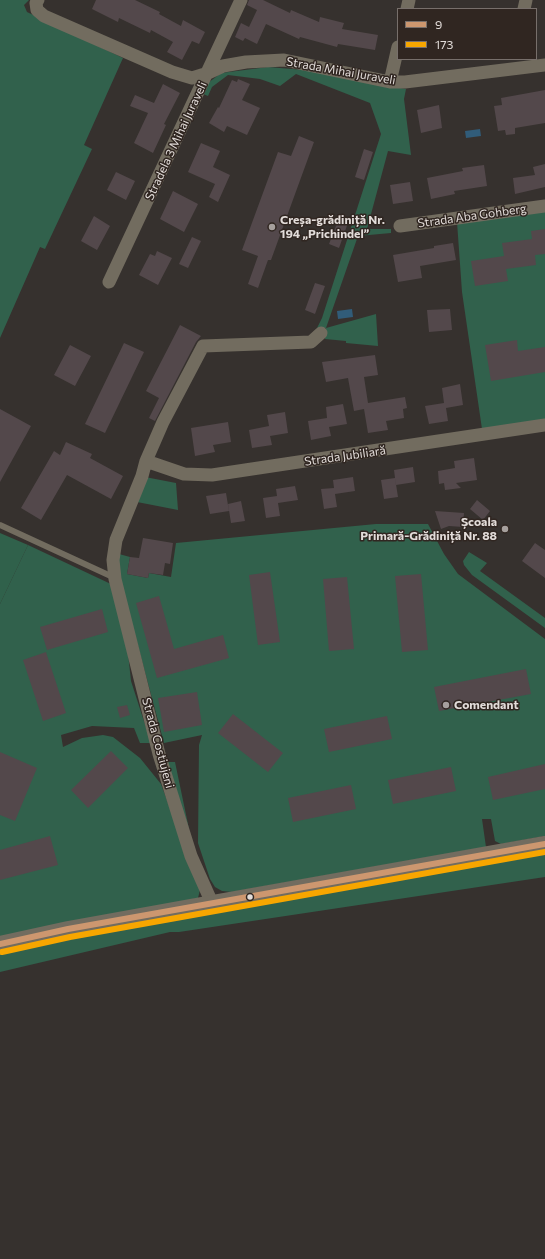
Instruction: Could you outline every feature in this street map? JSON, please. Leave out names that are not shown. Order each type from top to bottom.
[{"type":"street","name":"Stradela 3 Mihai Juraveli","points":[[109,282],[241,0]]},
{"type":"street","name":"Strada Mihai Juraveli","points":[[37,3],[37,10],[44,16],[172,72],[192,78],[223,66],[246,62],[284,60],[390,82],[414,82],[511,64],[545,65]]},
{"type":"street","points":[[390,82],[397,51]]},
{"type":"street","name":"Strada Aba Gohberg","points":[[400,226],[545,206]]},
{"type":"street","points":[[115,579],[113,560],[116,540],[142,476],[146,462],[164,422],[203,346],[311,342],[321,333]]},
{"type":"street","name":"Strada Jubiliară","points":[[146,462],[184,474],[212,475],[545,425]]},
{"type":"street","name":"Strada Costiujeni","points":[[115,579],[159,754],[191,856],[212,903]]},
{"type":"street","points":[[0,944],[68,929],[545,844]]},
{"type":"lane","points":[[0,525],[115,579]]},
{"type":"green space","points":[[0,0],[29,0],[24,5],[27,12],[123,58],[84,145],[92,149],[45,249],[40,247],[0,338]]},
{"type":"green space","points":[[268,67],[304,70],[406,89],[404,99],[411,155],[388,151],[367,229],[391,229],[391,233],[358,236],[326,328],[317,328],[322,318],[381,134],[370,103],[296,74],[280,86],[260,79],[228,75],[212,87],[208,96],[203,94],[208,83],[221,73]]},
{"type":"green space","points":[[545,209],[545,420],[482,429],[462,292],[457,222]]},
{"type":"green space","points":[[376,314],[378,346],[346,343],[346,341],[325,339],[326,328]]},
{"type":"green space","points":[[145,477],[176,483],[178,510],[137,502]]},
{"type":"green space","points":[[376,524],[428,524],[444,554],[458,574],[545,639],[545,836],[501,844],[495,841],[491,819],[482,819],[486,847],[232,892],[222,891],[215,887],[210,879],[198,843],[199,745],[202,735],[164,743],[119,575],[119,554],[130,557],[127,574],[148,578],[149,573],[171,577],[176,543]]},
{"type":"green space","points":[[0,533],[28,545],[0,604]]},
{"type":"green space","points":[[28,545],[113,585],[128,653],[131,681],[151,743],[140,743],[134,728],[92,726],[61,735],[63,747],[82,738],[103,735],[113,737],[140,758],[161,784],[200,890],[198,898],[0,938],[0,604]]},
{"type":"green space","points":[[469,552],[487,563],[480,571],[545,618],[545,628],[472,575],[464,565],[463,561]]},
{"type":"green space","points":[[166,762],[175,762],[189,829]]},
{"type":"green space","points":[[545,850],[545,877],[179,932],[170,932],[0,972],[0,950],[68,935]]},
{"type":"water","points":[[480,129],[481,136],[466,138],[465,131]]},
{"type":"water","points":[[352,309],[353,317],[338,319],[337,311]]},
{"type":"building","points":[[96,0],[135,0],[160,12],[159,14],[181,26],[183,20],[205,32],[199,44],[192,41],[182,60],[167,52],[173,42],[151,30],[150,33],[119,18],[118,22],[92,9]]},
{"type":"building","points":[[249,0],[263,0],[290,13],[291,10],[319,22],[320,17],[344,23],[342,29],[378,35],[375,50],[338,44],[337,47],[300,37],[299,39],[266,24],[257,44],[245,38],[243,41],[235,37],[241,23],[249,27],[257,10],[247,5]]},
{"type":"building","points":[[238,79],[250,84],[242,100],[260,108],[247,135],[227,126],[224,132],[209,123],[218,107],[219,108],[232,80],[237,82]]},
{"type":"building","points":[[163,84],[180,93],[164,124],[166,125],[153,153],[134,143],[148,113],[130,106],[135,95],[154,103]]},
{"type":"building","points":[[545,90],[545,123],[515,128],[515,134],[506,135],[505,130],[498,131],[494,106],[502,105],[501,98]]},
{"type":"building","points":[[439,105],[442,128],[421,133],[417,110]]},
{"type":"building","points":[[299,136],[314,142],[271,260],[268,260],[258,288],[248,284],[258,256],[242,250],[278,152],[291,156]]},
{"type":"building","points":[[201,143],[220,151],[213,167],[230,175],[218,202],[209,197],[215,184],[188,172]]},
{"type":"building","points":[[364,149],[373,152],[364,180],[355,177]]},
{"type":"building","points":[[545,164],[545,187],[515,194],[513,178],[535,175],[533,167]]},
{"type":"building","points":[[484,165],[487,186],[454,191],[455,194],[431,199],[427,178],[463,171],[462,168]]},
{"type":"building","points":[[116,172],[135,181],[126,200],[107,190]]},
{"type":"building","points":[[410,182],[413,201],[393,204],[390,185]]},
{"type":"building","points":[[173,191],[198,204],[184,232],[160,219]]},
{"type":"building","points":[[94,216],[110,226],[97,250],[81,241]]},
{"type":"building","points":[[340,216],[349,220],[339,248],[329,244]]},
{"type":"building","points":[[545,229],[545,254],[535,255],[536,265],[506,269],[508,281],[475,286],[471,261],[504,256],[502,243],[532,239],[531,231]]},
{"type":"building","points":[[192,237],[201,241],[188,268],[179,264]]},
{"type":"building","points":[[453,243],[456,260],[420,266],[422,278],[398,282],[393,255]]},
{"type":"building","points":[[157,251],[172,258],[158,285],[139,275],[150,254],[155,256]]},
{"type":"building","points":[[315,283],[325,286],[315,314],[305,310]]},
{"type":"building","points":[[450,309],[452,330],[429,332],[427,310]]},
{"type":"building","points":[[180,325],[201,336],[196,342],[155,421],[149,418],[159,398],[146,391]]},
{"type":"building","points":[[517,340],[518,351],[545,347],[545,372],[491,381],[485,345]]},
{"type":"building","points":[[124,343],[144,352],[105,433],[85,424]]},
{"type":"building","points":[[70,345],[91,356],[75,386],[54,375]]},
{"type":"building","points":[[375,355],[378,375],[364,377],[368,403],[405,397],[407,408],[403,409],[404,418],[386,421],[388,430],[368,433],[364,409],[354,411],[348,378],[326,382],[322,362]]},
{"type":"building","points":[[460,384],[463,405],[446,408],[448,421],[429,424],[425,406],[444,403],[442,388]]},
{"type":"building","points":[[343,404],[347,424],[329,427],[331,436],[311,440],[308,421],[327,418],[326,407]]},
{"type":"building","points":[[0,409],[31,426],[0,482]]},
{"type":"building","points":[[285,412],[288,433],[270,436],[272,445],[252,448],[249,430],[269,426],[267,415]]},
{"type":"building","points":[[228,422],[231,442],[213,445],[215,452],[195,456],[191,428]]},
{"type":"building","points":[[66,442],[92,454],[90,458],[123,476],[111,499],[67,475],[41,520],[21,508],[54,451],[60,455]]},
{"type":"building","points":[[474,458],[477,480],[456,483],[461,488],[445,490],[444,483],[439,484],[438,471],[455,468],[454,461]]},
{"type":"building","points":[[413,467],[415,482],[396,485],[398,497],[384,499],[381,480],[395,478],[394,470]]},
{"type":"building","points":[[353,477],[355,491],[335,494],[337,507],[324,509],[321,489],[334,488],[333,480]]},
{"type":"building","points":[[295,486],[298,500],[278,503],[280,516],[266,518],[263,498],[277,496],[276,489]]},
{"type":"building","points":[[226,493],[229,511],[210,514],[206,496]]},
{"type":"building","points":[[477,500],[490,511],[483,520],[470,509]]},
{"type":"building","points":[[241,501],[245,521],[231,523],[228,504]]},
{"type":"building","points":[[435,511],[464,513],[463,527],[449,526],[441,529]]},
{"type":"building","points":[[143,538],[173,543],[170,564],[165,563],[163,575],[149,573],[148,578],[127,574],[130,557],[139,558]]},
{"type":"building","points":[[535,543],[545,550],[545,578],[522,561]]},
{"type":"building","points":[[270,572],[280,642],[258,645],[249,575]]},
{"type":"building","points":[[421,574],[428,650],[402,652],[395,576]]},
{"type":"building","points":[[347,577],[354,649],[329,651],[323,579]]},
{"type":"building","points":[[159,596],[174,649],[223,635],[229,658],[157,678],[136,603]]},
{"type":"building","points":[[102,609],[108,632],[47,650],[40,627]]},
{"type":"building","points":[[46,652],[66,713],[43,721],[23,660]]},
{"type":"building","points":[[526,669],[531,694],[439,711],[434,687]]},
{"type":"building","points":[[197,692],[202,725],[164,732],[158,698]]},
{"type":"building","points":[[127,705],[130,715],[120,718],[117,707]]},
{"type":"building","points":[[233,714],[283,753],[268,772],[218,733]]},
{"type":"building","points":[[387,716],[392,739],[329,752],[324,729]]},
{"type":"building","points":[[111,751],[128,768],[88,808],[71,790]]},
{"type":"building","points":[[0,752],[37,768],[15,821],[0,815]]},
{"type":"building","points":[[545,764],[545,789],[493,800],[488,777]]},
{"type":"building","points":[[451,767],[456,791],[393,804],[388,780]]},
{"type":"building","points":[[351,785],[356,809],[293,822],[288,798]]},
{"type":"building","points":[[50,836],[58,865],[0,880],[0,850]]},
{"type":"transit line","name":"9","points":[[0,944],[68,929],[545,844]]},
{"type":"transit line","name":"173","points":[[2,952],[70,937],[545,852]]},
{"type":"place","name":"Creșa-grădiniță Nr. 194 „Prichindel”","points":[[272,227]]},
{"type":"place","name":"Școala Primară-Grădiniță Nr. 88","points":[[505,529]]},
{"type":"place","name":"Comendant","points":[[446,705]]}]
